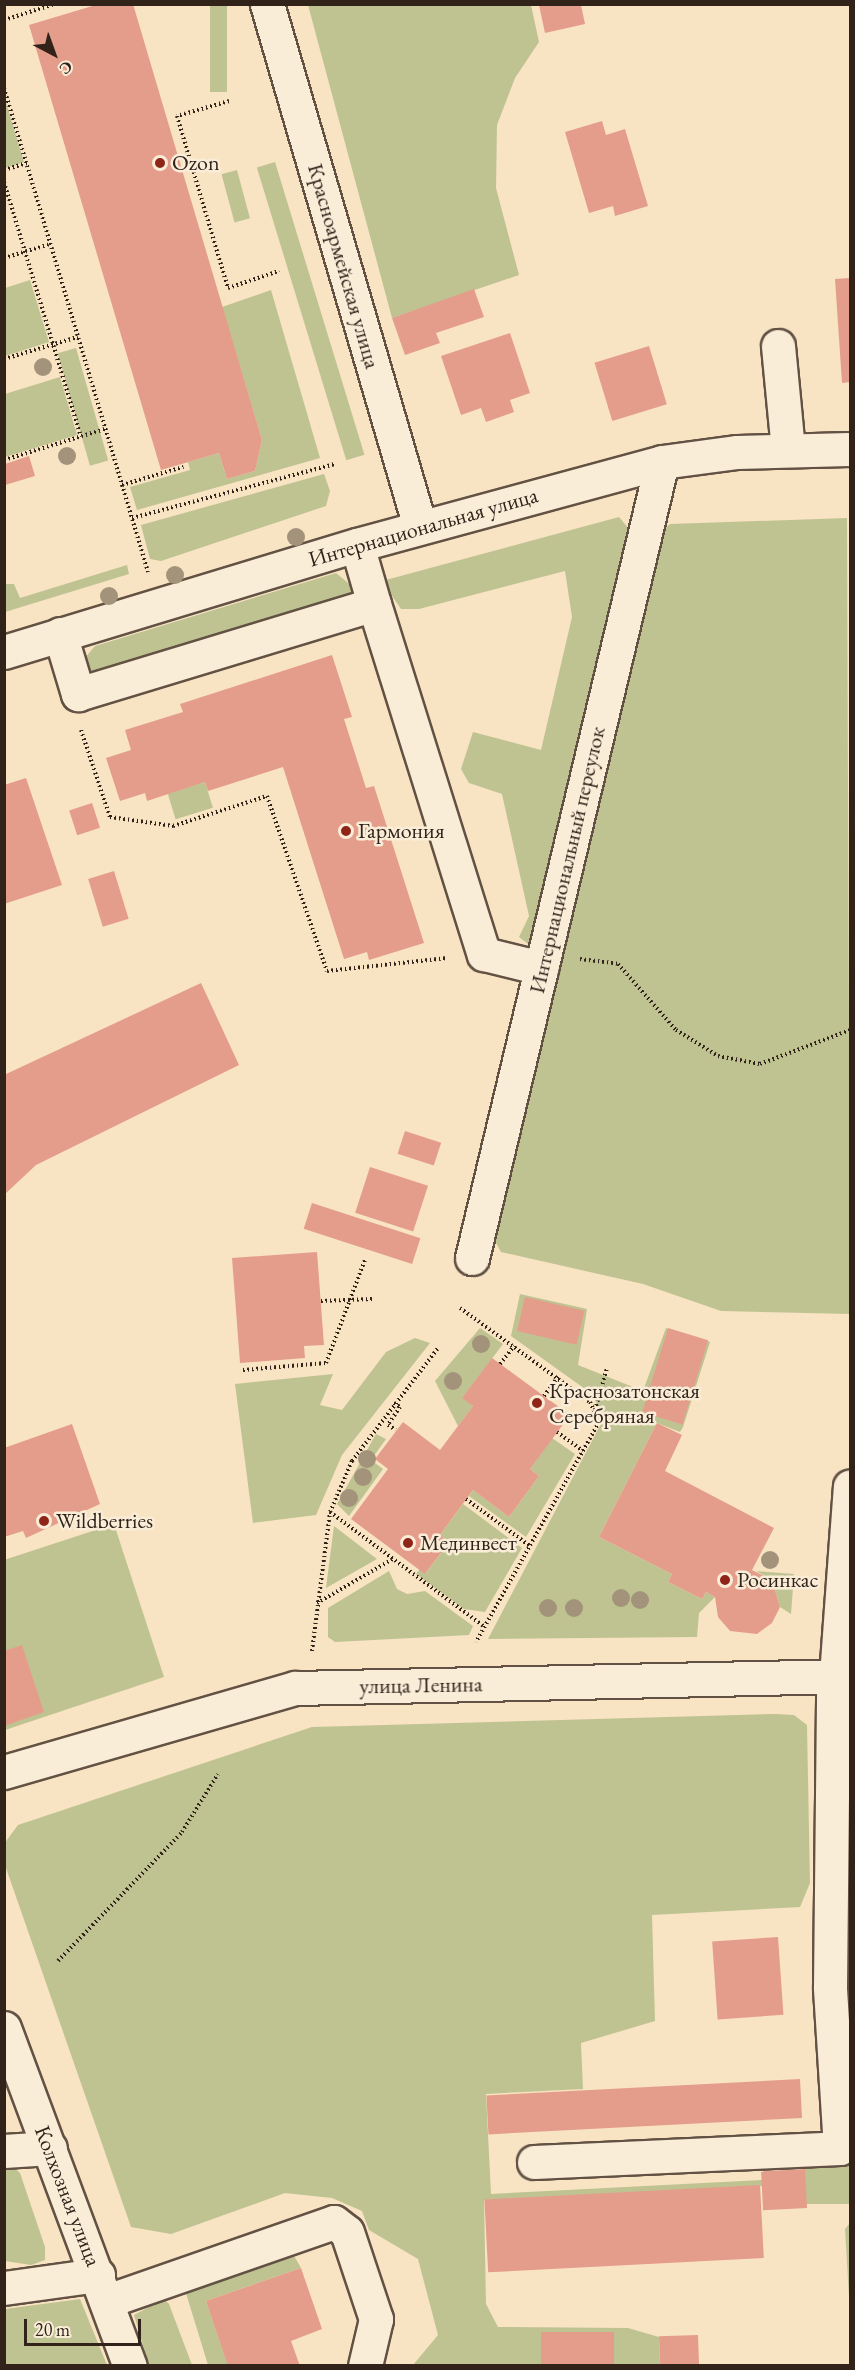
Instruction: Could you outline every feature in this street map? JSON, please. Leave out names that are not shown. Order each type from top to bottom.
[{"type":"street","name":"Красноармейская улица","points":[[267,4],[420,527]]},
{"type":"street","points":[[778,346],[789,450]]},
{"type":"street","name":"Интернациональная улица","points":[[4,651],[357,545],[662,462],[789,450],[850,449]]},
{"type":"street","name":"Интернациональный переулок","points":[[472,1258],[662,462]]},
{"type":"street","points":[[357,545],[484,954],[542,961]]},
{"type":"street","points":[[60,634],[78,694],[374,604]]},
{"type":"street","points":[[534,2162],[840,2148],[830,1987],[842,1951],[840,1676],[850,1487]]},
{"type":"street","name":"улица Ленина","points":[[4,1772],[295,1688],[840,1676]]},
{"type":"street","name":"Колхозная улица","points":[[4,2028],[103,2288],[129,2366]]},
{"type":"street","points":[[4,2151],[50,2148]]},
{"type":"street","points":[[4,2288],[103,2288],[334,2222],[347,2232],[376,2319],[365,2366]]},
{"type":"path","points":[[4,20],[55,4]]},
{"type":"path","points":[[4,88],[148,573]]},
{"type":"path","points":[[229,101],[177,116],[180,128],[228,288],[279,271]]},
{"type":"path","points":[[4,170],[27,164]]},
{"type":"path","points":[[4,182],[81,437]]},
{"type":"path","points":[[4,258],[50,244]]},
{"type":"path","points":[[4,359],[78,337]]},
{"type":"path","points":[[4,460],[105,429]]},
{"type":"path","points":[[132,518],[335,464]]},
{"type":"path","points":[[122,484],[183,467]]},
{"type":"path","points":[[78,723],[110,817],[173,826],[267,796],[327,971],[484,954]]},
{"type":"path","points":[[542,961],[618,964],[676,1030],[718,1056],[760,1064],[850,1030]]},
{"type":"path","points":[[243,1370],[326,1363],[365,1260]]},
{"type":"path","points":[[321,1301],[351,1298],[372,1299]]},
{"type":"path","points":[[460,1308],[558,1377],[595,1410]]},
{"type":"path","points":[[501,1364],[514,1346]]},
{"type":"path","points":[[312,1651],[330,1512],[352,1461],[439,1347]]},
{"type":"path","points":[[476,1642],[598,1422],[595,1410],[607,1368]]},
{"type":"path","points":[[544,1396],[558,1377]]},
{"type":"path","points":[[394,1403],[400,1407],[388,1425],[396,1430]]},
{"type":"path","points":[[557,1432],[583,1451]]},
{"type":"path","points":[[466,1499],[530,1546]]},
{"type":"path","points":[[330,1512],[485,1627]]},
{"type":"path","points":[[317,1603],[393,1559]]},
{"type":"path","points":[[58,1961],[182,1832],[218,1774]]},
{"type":"green space","points":[[210,5],[227,5],[227,92],[210,92]]},
{"type":"green space","points":[[308,5],[531,5],[539,42],[515,78],[497,125],[496,188],[519,275],[392,318]]},
{"type":"green space","points":[[4,96],[24,162],[5,168],[4,168]]},
{"type":"green space","points":[[275,162],[364,455],[346,460],[257,168]]},
{"type":"green space","points":[[237,170],[250,218],[234,222],[222,174]]},
{"type":"green space","points":[[30,280],[49,342],[5,356],[5,288]]},
{"type":"green space","points":[[271,290],[320,458],[137,510],[130,487],[190,470],[188,462],[219,453],[227,479],[255,471],[262,440],[222,307]]},
{"type":"green space","points":[[76,348],[108,460],[90,466],[58,353]]},
{"type":"green space","points":[[60,377],[77,435],[5,457],[5,394]]},
{"type":"green space","points":[[324,474],[330,491],[326,506],[161,561],[150,559],[141,525]]},
{"type":"green space","points":[[619,517],[629,529],[532,947],[519,937],[529,916],[502,794],[469,783],[461,769],[473,732],[541,750],[572,617],[565,571],[419,609],[401,609],[382,581]]},
{"type":"green space","points":[[847,518],[850,1314],[721,1311],[643,1284],[501,1252],[495,1241],[497,1227],[662,531],[670,524]]},
{"type":"green space","points":[[127,565],[129,574],[5,612],[5,584],[14,584],[20,598]]},
{"type":"green space","points":[[336,573],[353,587],[348,597],[93,673],[87,669],[84,659],[95,646]]},
{"type":"green space","points":[[205,782],[213,808],[176,819],[168,793]]},
{"type":"green space","points":[[520,1294],[587,1309],[578,1365],[643,1391],[666,1328],[710,1342],[683,1427],[680,1432],[657,1423],[599,1537],[672,1574],[668,1582],[702,1599],[706,1592],[715,1597],[699,1613],[697,1637],[488,1639],[604,1418],[592,1394],[511,1336]]},
{"type":"green space","points":[[480,1328],[503,1344],[463,1397],[473,1406],[458,1426],[435,1381]]},
{"type":"green space","points":[[415,1338],[430,1343],[342,1455],[316,1515],[253,1523],[235,1384],[333,1374],[320,1405],[342,1410],[386,1352]]},
{"type":"green space","points":[[376,1434],[386,1439],[371,1460],[383,1469],[349,1516],[337,1504]]},
{"type":"green space","points":[[552,1438],[575,1454],[526,1537],[469,1496],[473,1490],[509,1517],[539,1476],[530,1469]]},
{"type":"green space","points":[[463,1504],[522,1548],[485,1612],[464,1609],[416,1574],[420,1569],[426,1573],[449,1542],[440,1535]]},
{"type":"green space","points":[[114,1524],[164,1677],[5,1730],[4,1560]]},
{"type":"green space","points":[[334,1526],[377,1559],[326,1588]]},
{"type":"green space","points":[[389,1571],[397,1589],[407,1594],[425,1591],[473,1626],[469,1635],[335,1642],[328,1637],[328,1608]]},
{"type":"green space","points":[[756,1571],[794,1574],[791,1614],[780,1607],[772,1580]]},
{"type":"green space","points":[[794,1715],[807,1725],[810,1883],[800,1907],[652,1915],[655,2021],[581,2043],[583,2089],[486,2094],[491,2194],[762,2180],[762,2186],[484,2200],[486,2304],[498,2327],[628,2328],[659,2337],[660,2365],[413,2365],[438,2335],[418,2259],[369,2230],[362,2211],[332,2198],[285,2193],[171,2234],[131,2227],[6,1868],[4,1844],[18,1825],[312,1727]]},
{"type":"green space","points":[[805,2164],[850,2164],[850,2204],[805,2204]]},
{"type":"green space","points":[[13,2167],[20,2173],[45,2247],[45,2260],[31,2265],[5,2261],[5,2168]]},
{"type":"green space","points":[[850,2223],[850,2313],[845,2229]]},
{"type":"green space","points":[[285,2253],[293,2254],[301,2268],[206,2301],[228,2365],[208,2365],[185,2290]]},
{"type":"green space","points":[[80,2299],[107,2365],[5,2365],[5,2309]]},
{"type":"green space","points":[[164,2299],[169,2304],[192,2365],[149,2365],[134,2315]]},
{"type":"building","points":[[99,4],[133,4],[262,440],[255,471],[227,479],[219,453],[161,470],[29,25]]},
{"type":"building","points":[[539,5],[581,5],[585,24],[545,33]]},
{"type":"building","points":[[602,121],[606,135],[625,129],[648,206],[615,216],[613,206],[589,213],[565,132]]},
{"type":"building","points":[[850,278],[850,382],[842,383],[835,279]]},
{"type":"building","points":[[474,289],[484,317],[436,333],[440,343],[405,355],[392,318]]},
{"type":"building","points":[[510,333],[530,393],[510,400],[514,412],[486,422],[481,408],[461,415],[441,356]]},
{"type":"building","points":[[649,346],[667,404],[612,421],[594,363]]},
{"type":"building","points":[[29,456],[35,476],[5,485],[5,464]]},
{"type":"building","name":"Гармония","points":[[332,655],[352,717],[344,719],[366,788],[374,786],[424,943],[369,960],[367,952],[344,959],[283,767],[208,791],[205,782],[147,801],[145,793],[120,801],[106,758],[131,750],[125,730],[183,712],[180,704]]},
{"type":"building","points":[[26,778],[62,885],[4,904],[4,785]]},
{"type":"building","points":[[92,803],[100,828],[77,835],[69,810]]},
{"type":"building","points":[[114,871],[129,919],[103,927],[88,879]]},
{"type":"building","points":[[201,983],[239,1065],[36,1165],[4,1195],[4,1075]]},
{"type":"building","points":[[405,1131],[441,1143],[434,1166],[398,1154]]},
{"type":"building","points":[[370,1167],[428,1186],[413,1232],[355,1213]]},
{"type":"building","points":[[312,1203],[420,1238],[412,1264],[304,1229]]},
{"type":"building","points":[[317,1252],[324,1345],[304,1346],[305,1358],[240,1363],[232,1258]]},
{"type":"building","points":[[525,1297],[584,1311],[577,1345],[517,1331]]},
{"type":"building","points":[[668,1328],[708,1340],[682,1424],[642,1412]]},
{"type":"building","points":[[492,1358],[570,1415],[530,1469],[539,1476],[509,1517],[473,1490],[440,1535],[449,1542],[425,1574],[351,1519],[388,1469],[375,1459],[403,1422],[440,1450],[473,1406],[462,1398]]},
{"type":"building","points":[[657,1423],[682,1435],[665,1471],[774,1528],[752,1570],[772,1580],[780,1607],[772,1623],[757,1634],[730,1631],[718,1617],[715,1597],[706,1592],[702,1599],[668,1582],[672,1574],[599,1537]]},
{"type":"building","points":[[72,1424],[100,1504],[26,1538],[23,1531],[4,1537],[4,1448]]},
{"type":"building","points":[[22,1645],[44,1712],[4,1726],[4,1651]]},
{"type":"building","points":[[778,1937],[783,2015],[718,2019],[712,1942]]},
{"type":"building","points":[[800,2079],[802,2118],[488,2134],[486,2095]]},
{"type":"building","points":[[805,2169],[807,2208],[763,2210],[761,2171]]},
{"type":"building","points":[[760,2185],[764,2258],[488,2272],[484,2199]]},
{"type":"building","points":[[301,2268],[322,2329],[291,2341],[300,2366],[228,2366],[206,2301]]},
{"type":"building","points":[[541,2332],[614,2332],[614,2366],[541,2366]]},
{"type":"building","points":[[698,2335],[699,2366],[660,2366],[659,2336]]},
{"type":"place","name":"Ozon","points":[[160,163]]},
{"type":"place","name":"Гармония","points":[[346,831]]},
{"type":"place","name":"Краснозатонская Серебряная","points":[[537,1403]]},
{"type":"place","name":"Wildberries","points":[[44,1521]]},
{"type":"place","name":"Мединвест","points":[[408,1543]]},
{"type":"place","name":"Росинкас","points":[[725,1580]]}]
